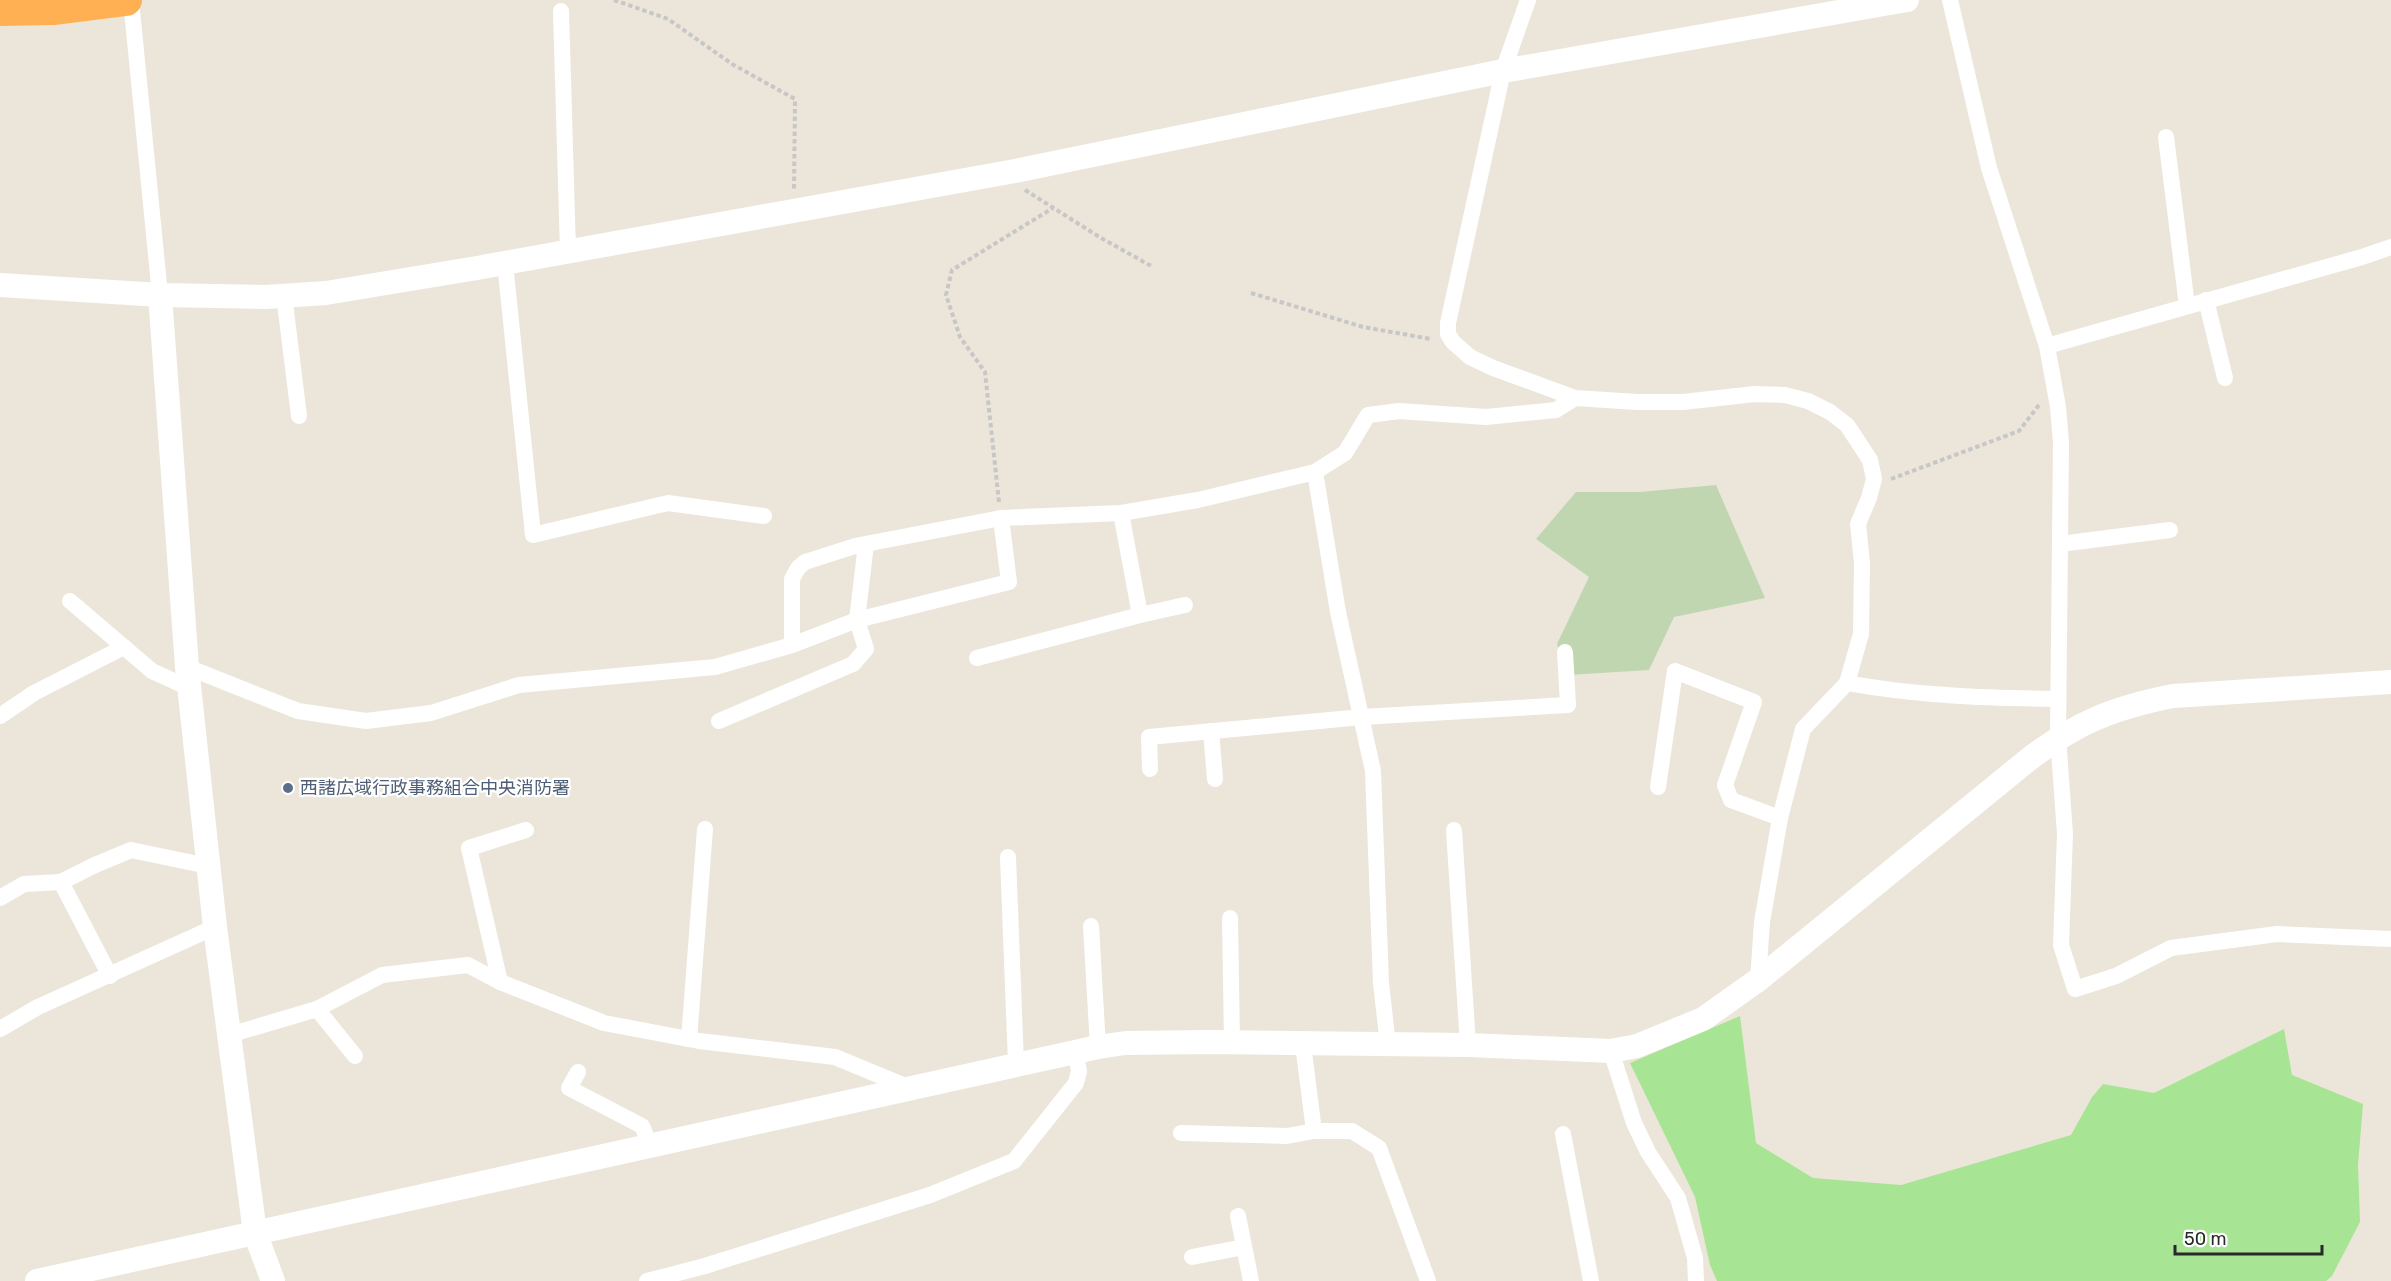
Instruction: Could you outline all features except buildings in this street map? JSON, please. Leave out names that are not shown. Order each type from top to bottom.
[{"type":"highway","points":[[0,10],[55,9],[126,0]]},
{"type":"street","points":[[131,0],[160,295],[188,677],[208,866],[255,1233],[273,1281]]},
{"type":"street","points":[[1528,0],[1503,71],[1448,323],[1448,334],[1453,342],[1470,357],[1493,368],[1575,398],[1683,402],[1755,394],[1785,395],[1808,401],[1830,412],[1846,425],[1870,460],[1874,480],[1858,524],[1862,563],[1861,634],[1847,683],[1803,729],[1780,818],[1762,921],[1758,980]]},
{"type":"street","points":[[0,285],[160,295],[266,297],[326,292],[505,263],[1001,173],[1503,71],[1873,3],[1907,0]]},
{"type":"street","points":[[1950,0],[1963,48],[1989,168],[2047,346],[2055,386],[2061,443],[2058,737],[2065,834],[2061,945],[2075,989],[2116,976],[2171,948],[2277,934],[2391,939]]},
{"type":"street","points":[[561,11],[568,251]]},
{"type":"street","points":[[2166,137],[2187,306]]},
{"type":"street","points":[[2047,346],[2362,258],[2391,246]]},
{"type":"street","points":[[505,263],[533,535],[668,503],[764,516]]},
{"type":"street","points":[[284,295],[299,416]]},
{"type":"street","points":[[2206,300],[2224,378]]},
{"type":"street","points":[[792,645],[792,579],[798,568],[805,562],[866,544],[1001,518],[1121,513],[1198,500],[1315,472],[1345,453],[1368,415],[1399,411],[1486,417],[1556,410],[1575,398]]},
{"type":"street","points":[[1315,472],[1338,612],[1373,771],[1382,983],[1388,1045]]},
{"type":"street","points":[[1121,513],[1140,615]]},
{"type":"street","points":[[70,601],[152,670],[188,677],[298,711],[366,721],[431,713],[519,685],[715,667],[792,645],[857,620],[1009,582],[1001,518]]},
{"type":"street","points":[[2060,544],[2170,530]]},
{"type":"street","points":[[719,721],[853,664],[866,649],[857,620],[866,544]]},
{"type":"street","points":[[977,658],[1185,605]]},
{"type":"street","points":[[0,716],[34,693],[124,647]]},
{"type":"street","points":[[1150,770],[1149,737],[1362,717],[1568,705],[1565,652]]},
{"type":"street","points":[[1658,787],[1675,671],[1754,702],[1725,785],[1731,800],[1780,818]]},
{"type":"street","points":[[37,1281],[1016,1064],[1125,1043],[1468,1045],[1611,1051],[1637,1046],[1703,1019],[1758,980],[2058,737],[2100,716],[2140,703],[2173,696],[2391,682]]},
{"type":"street","points":[[1847,683],[1884,690],[1971,698],[2058,699]]},
{"type":"street","points":[[1211,731],[1215,779]]},
{"type":"street","points":[[689,1039],[705,829]]},
{"type":"street","points":[[500,982],[469,848],[526,830]]},
{"type":"street","points":[[1454,830],[1468,1045]]},
{"type":"street","points":[[0,898],[24,884],[61,882],[131,850],[208,866]]},
{"type":"street","points":[[1008,857],[1016,1064]]},
{"type":"street","points":[[61,882],[110,976]]},
{"type":"street","points":[[1230,918],[1232,1043]]},
{"type":"street","points":[[647,1281],[705,1266],[885,1210],[930,1195],[1014,1161],[1076,1083],[1087,1049],[1091,926]]},
{"type":"street","points":[[0,1029],[38,1007],[215,927]]},
{"type":"street","points":[[229,1035],[316,1010],[382,975],[468,965],[500,982],[604,1023],[689,1039],[835,1057],[910,1088]]},
{"type":"street","points":[[316,1010],[355,1056]]},
{"type":"street","points":[[1303,1044],[1314,1131]]},
{"type":"street","points":[[1611,1051],[1634,1123],[1648,1152],[1678,1198],[1695,1258],[1696,1281]]},
{"type":"street","points":[[578,1072],[569,1088],[642,1126],[650,1145]]},
{"type":"street","points":[[1181,1133],[1287,1136],[1314,1131],[1352,1131],[1379,1148],[1428,1281]]},
{"type":"street","points":[[1563,1134],[1591,1281]]},
{"type":"street","points":[[1238,1216],[1251,1281]]},
{"type":"street","points":[[1192,1257],[1244,1246]]},
{"type":"path","points":[[614,0],[668,19],[732,64],[795,99],[794,210]]},
{"type":"path","points":[[1001,173],[1053,208],[1152,267]]},
{"type":"path","points":[[1001,518],[985,372],[960,337],[946,295],[952,270],[1053,208]]},
{"type":"path","points":[[1251,292],[1363,327],[1453,342]]},
{"type":"path","points":[[1872,486],[2019,431],[2055,386]]},
{"type":"green space","points":[[1716,485],[1765,598],[1674,617],[1649,670],[1568,675],[1557,644],[1589,577],[1536,539],[1576,492],[1640,492]]},
{"type":"green space","points":[[1740,1016],[1756,1143],[1813,1178],[1901,1185],[2071,1135],[2092,1097],[2103,1084],[2154,1093],[2284,1029],[2292,1075],[2363,1104],[2358,1165],[2360,1222],[2332,1276],[2326,1281],[1717,1281],[1710,1265],[1695,1197],[1630,1063]]},
{"type":"place","name":"西諸広域行政事務組合中央消防署","points":[[288,788]]}]
